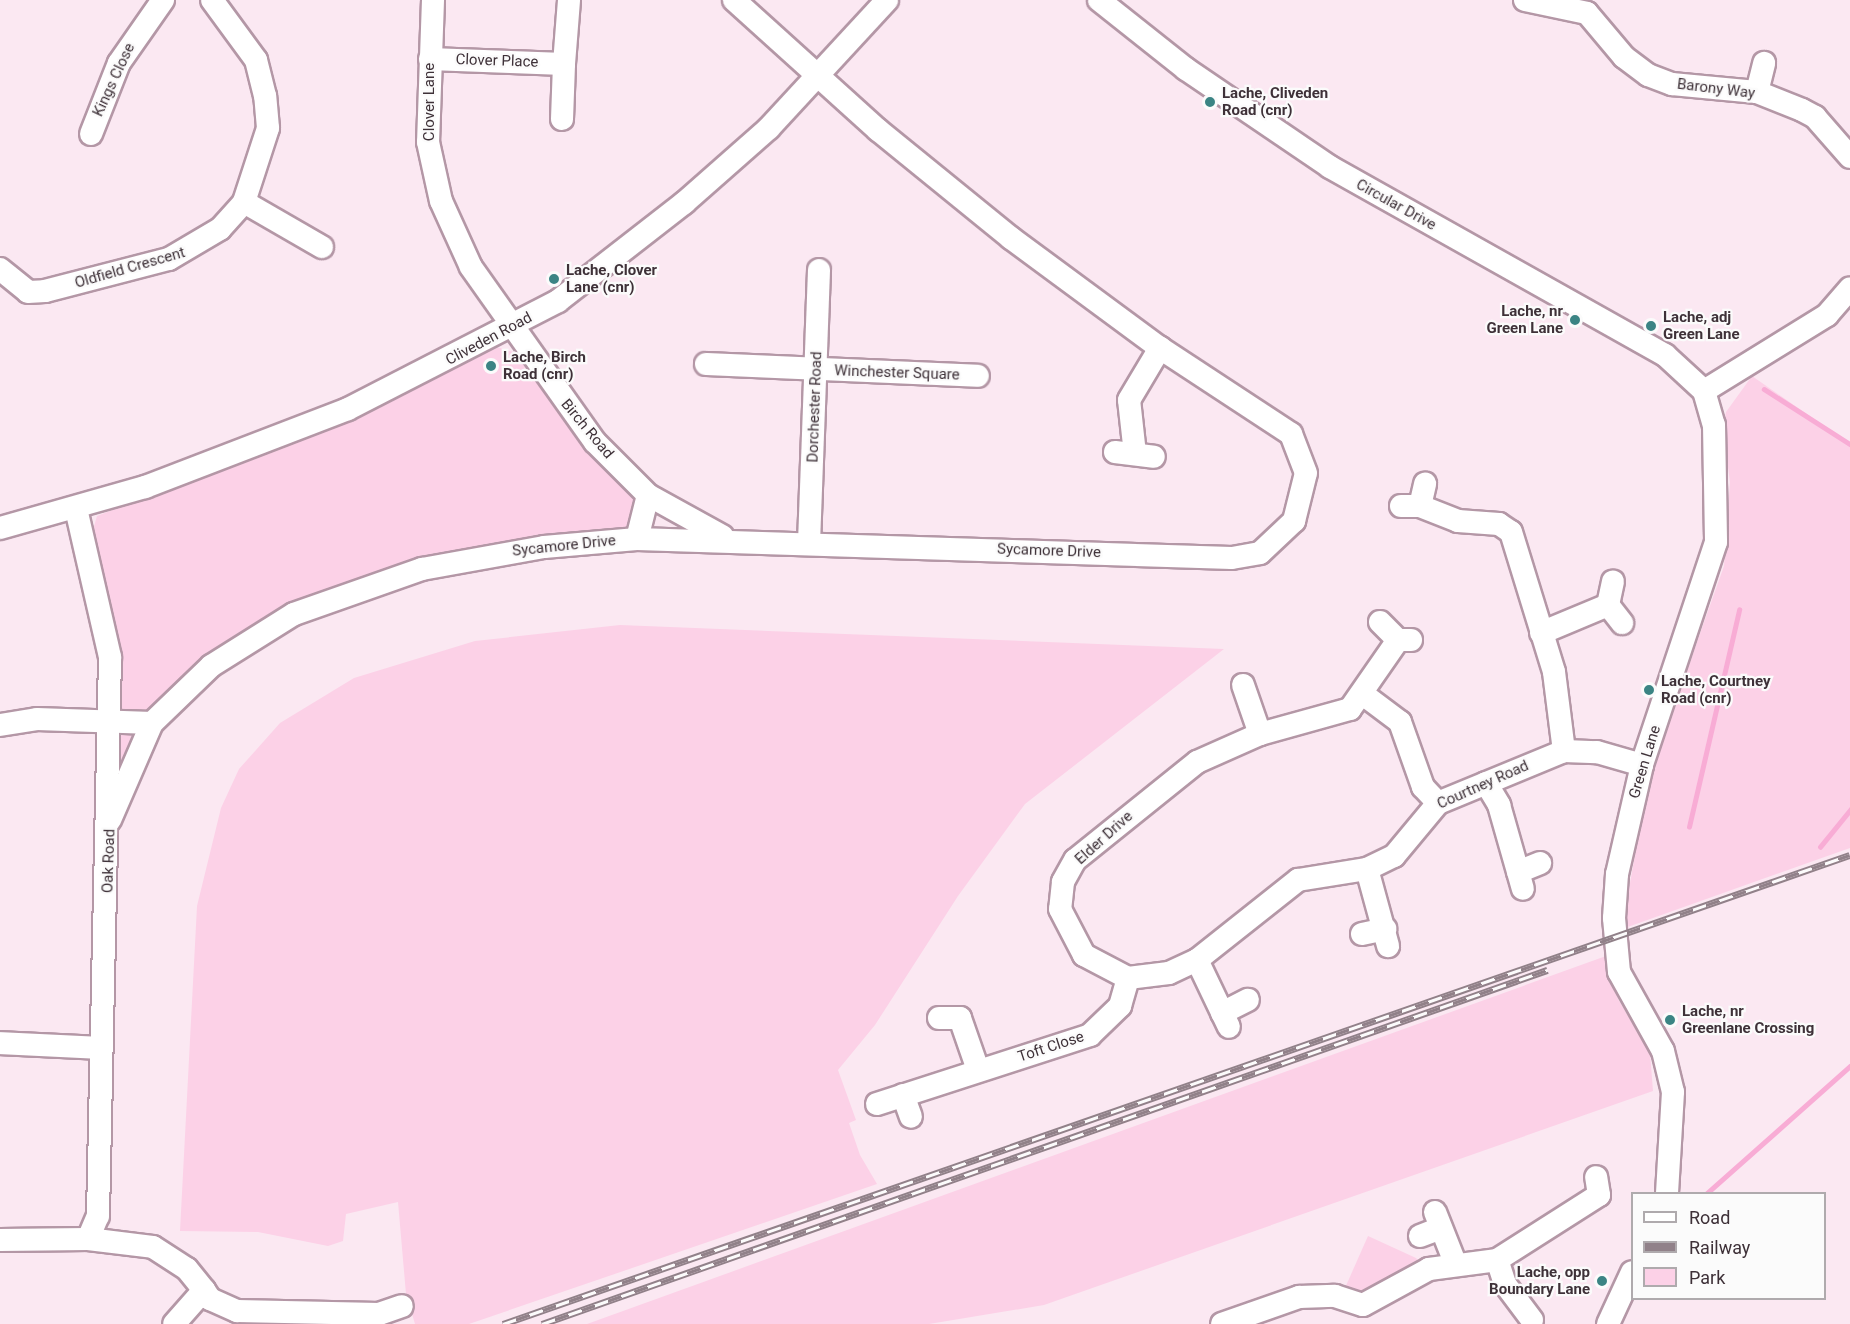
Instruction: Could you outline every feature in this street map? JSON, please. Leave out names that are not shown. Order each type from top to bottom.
[{"type":"street","name":"Kings Close","points":[[91,134],[119,63],[163,0]]},
{"type":"street","points":[[212,0],[256,60],[265,96],[268,128],[244,202],[322,247]]},
{"type":"street","name":"Clover Lane","points":[[434,0],[428,142],[441,201],[471,267],[511,328]]},
{"type":"street","points":[[561,119],[569,0]]},
{"type":"street","name":"Sycamore Drive","points":[[110,820],[152,723],[211,666],[320,602],[482,556],[637,539],[731,540],[1232,558],[1260,553],[1294,521],[1303,499],[1303,454],[1274,420],[1160,348],[948,188],[734,0]]},
{"type":"street","name":"Cliveden Road","points":[[0,528],[76,509],[348,409],[511,328],[558,301],[684,203],[818,75],[887,0]]},
{"type":"street","name":"Circular Drive","points":[[1099,0],[1186,69],[1330,168],[1665,355],[1704,391]]},
{"type":"street","name":"Barony Way","points":[[1525,0],[1591,6],[1624,57],[1648,75],[1672,84],[1757,92],[1815,117],[1850,157]]},
{"type":"street","name":"Clover Place","points":[[430,59],[564,63]]},
{"type":"street","points":[[1757,92],[1764,63]]},
{"type":"street","name":"Oldfield Crescent","points":[[0,269],[28,291],[45,291],[158,262],[190,250],[244,202]]},
{"type":"street","name":"Dorchester Road","points":[[810,543],[819,270]]},
{"type":"street","points":[[1704,391],[1827,315],[1849,291]]},
{"type":"street","name":"Birch Road","points":[[511,328],[596,442],[648,495],[731,540]]},
{"type":"street","points":[[1135,454],[1129,400],[1160,348]]},
{"type":"street","name":"Winchester Square","points":[[706,364],[817,371],[978,376]]},
{"type":"street","name":"Green Lane","points":[[1667,1192],[1673,1092],[1663,1051],[1628,991],[1615,946],[1617,874],[1642,765],[1716,542],[1714,425],[1704,391]]},
{"type":"street","points":[[1425,484],[1411,506],[1511,532],[1554,672],[1564,751]]},
{"type":"street","points":[[637,539],[648,495]]},
{"type":"street","name":"Oak Road","points":[[76,509],[110,657],[110,820],[101,1048],[98,1216],[88,1239]]},
{"type":"street","points":[[1541,633],[1615,614],[1613,582]]},
{"type":"street","name":"Elder Drive","points":[[1128,978],[1092,961],[1067,933],[1060,909],[1063,882],[1075,860],[1174,776],[1260,734],[1335,717],[1364,695],[1405,640],[1380,622]]},
{"type":"street","points":[[1243,685],[1260,734]]},
{"type":"street","points":[[1364,695],[1400,723],[1423,787],[1438,803]]},
{"type":"street","points":[[0,725],[37,718],[152,723]]},
{"type":"street","name":"Courtney Road","points":[[1128,978],[1169,973],[1197,960],[1298,880],[1367,869],[1394,856],[1438,803],[1486,783],[1564,751],[1597,752],[1642,765]]},
{"type":"street","points":[[1486,783],[1499,805],[1520,881],[1540,863]]},
{"type":"street","points":[[1362,934],[1386,937],[1367,869]]},
{"type":"street","points":[[1197,960],[1226,1020],[1248,1000]]},
{"type":"street","name":"Toft Close","points":[[877,1104],[1090,1035],[1120,1006],[1128,978]]},
{"type":"street","points":[[958,1014],[978,1070]]},
{"type":"street","points":[[0,1043],[101,1048]]},
{"type":"street","points":[[903,1095],[911,1117]]},
{"type":"street","points":[[1222,1324],[1276,1301],[1299,1297],[1335,1296],[1363,1315],[1429,1269],[1497,1260],[1603,1192]]},
{"type":"street","points":[[1420,1236],[1438,1220],[1455,1265]]},
{"type":"street","points":[[0,1240],[88,1239],[153,1247],[172,1256],[210,1299],[237,1311],[320,1320],[379,1314],[402,1306]]},
{"type":"street","points":[[1497,1260],[1505,1284],[1532,1320]]},
{"type":"street","points":[[1608,1324],[1631,1274]]},
{"type":"street","points":[[174,1324],[204,1290]]},
{"type":"green space","points":[[497,347],[522,355],[633,490],[636,526],[621,532],[487,546],[389,571],[144,716],[129,716],[119,706],[91,537],[97,516],[370,408]]},
{"type":"green space","points":[[1752,376],[1850,444],[1850,848],[1622,929],[1648,780],[1724,566],[1730,482],[1723,430],[1726,412]]},
{"type":"green space","points":[[620,625],[1224,649],[1025,804],[958,896],[875,1025],[838,1070],[856,1120],[849,1123],[860,1155],[877,1184],[469,1324],[415,1324],[406,1294],[398,1202],[346,1214],[343,1241],[328,1246],[258,1232],[180,1231],[197,906],[221,808],[239,769],[280,723],[354,678],[475,641]]},
{"type":"green space","points":[[129,727],[138,734],[120,764],[119,730]]},
{"type":"green space","points":[[1606,956],[1618,999],[1650,1053],[1653,1091],[1044,1305],[929,1324],[587,1324]]},
{"type":"green space","points":[[1368,1236],[1420,1262],[1365,1291],[1345,1288]]},
{"type":"waterway","points":[[1764,389],[1850,444]]},
{"type":"waterway","points":[[1689,827],[1739,610]]},
{"type":"waterway","points":[[1820,847],[1850,810]]},
{"type":"waterway","points":[[1708,1192],[1850,1066]]},
{"type":"railway","points":[[503,1324],[1850,855]]},
{"type":"railway","points":[[542,1324],[1547,970]]},
{"type":"place","name":"Lache, Cliveden Road (cnr)","points":[[1210,102]]},
{"type":"place","name":"Lache, Clover Lane (cnr)","points":[[554,279]]},
{"type":"place","name":"Lache, nr Green Lane","points":[[1575,320]]},
{"type":"place","name":"Lache, adj Green Lane","points":[[1651,326]]},
{"type":"place","name":"Lache, Birch Road (cnr)","points":[[491,366]]},
{"type":"place","name":"Lache, Courtney Road (cnr)","points":[[1649,690]]},
{"type":"place","name":"Lache, nr Greenlane Crossing","points":[[1670,1020]]},
{"type":"place","name":"Lache, opp Boundary Lane","points":[[1602,1281]]}]
